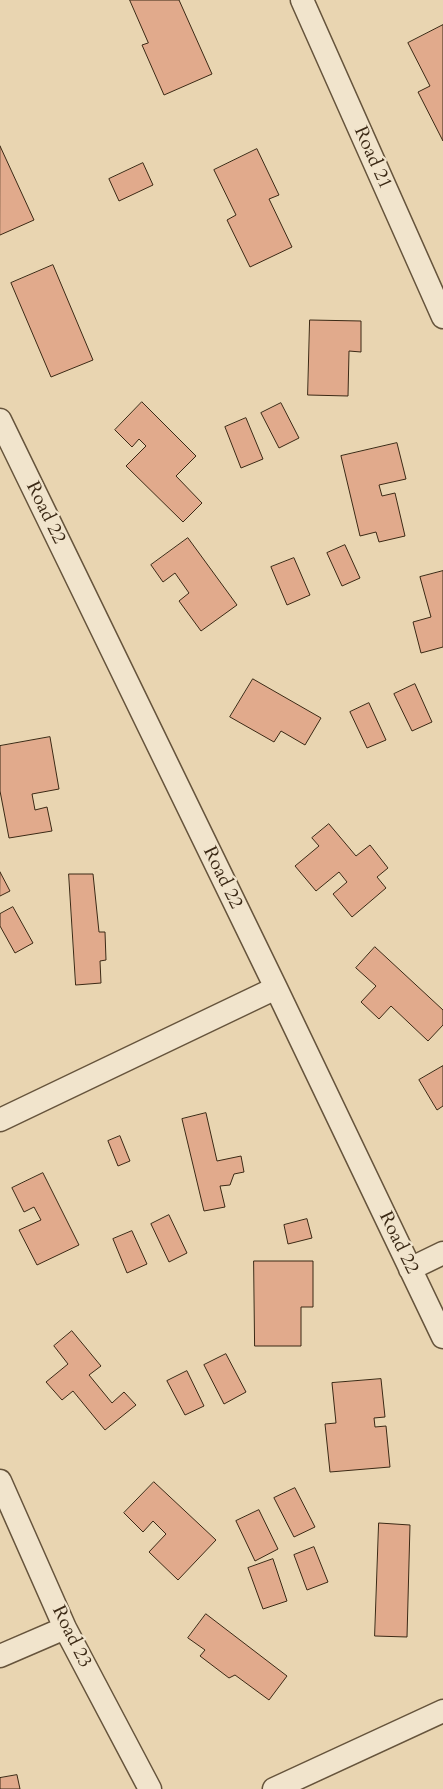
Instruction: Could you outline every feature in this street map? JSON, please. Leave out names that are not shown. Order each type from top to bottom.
[{"type":"street","name":"Road 21","points":[[302,0],[443,317]]},
{"type":"street","name":"Road 22","points":[[0,420],[443,1336]]},
{"type":"street","points":[[0,1120],[276,988]]},
{"type":"street","points":[[410,1269],[443,1253]]},
{"type":"street","name":"Road 23","points":[[0,1481],[65,1628],[150,1789]]},
{"type":"street","points":[[0,1656],[65,1628]]},
{"type":"street","points":[[274,1789],[443,1711]]},
{"type":"building","points":[[130,0],[179,0],[212,74],[164,95],[142,45],[148,43]]},
{"type":"building","points":[[443,25],[443,141],[418,92],[430,86],[408,43]]},
{"type":"building","points":[[0,146],[34,220],[0,235]]},
{"type":"building","points":[[257,149],[279,195],[269,199],[292,247],[250,267],[227,220],[236,215],[214,170]]},
{"type":"building","points":[[143,163],[153,185],[119,201],[109,179]]},
{"type":"building","points":[[53,265],[93,360],[51,377],[11,283]]},
{"type":"building","points":[[310,320],[361,321],[361,352],[349,351],[348,396],[308,395]]},
{"type":"building","points":[[142,402],[196,456],[176,476],[202,503],[183,522],[126,466],[146,446],[139,439],[132,447],[115,430]]},
{"type":"building","points":[[281,403],[299,438],[279,448],[261,413]]},
{"type":"building","points":[[246,418],[263,459],[241,468],[225,427]]},
{"type":"building","points":[[397,443],[406,479],[379,485],[382,496],[395,493],[405,536],[379,542],[376,532],[360,536],[341,456]]},
{"type":"building","points":[[188,538],[237,605],[201,631],[179,601],[189,593],[175,573],[163,582],[151,565]]},
{"type":"building","points":[[345,545],[360,578],[342,586],[327,553]]},
{"type":"building","points":[[294,558],[310,595],[287,605],[271,567]]},
{"type":"building","points":[[443,571],[443,647],[421,653],[413,622],[431,617],[420,577]]},
{"type":"building","points":[[253,679],[321,718],[305,745],[281,731],[274,742],[230,717]]},
{"type":"building","points":[[415,684],[432,722],[412,731],[394,694]]},
{"type":"building","points":[[369,703],[386,740],[367,748],[350,712]]},
{"type":"building","points":[[50,737],[59,789],[32,794],[35,810],[47,807],[52,831],[9,838],[0,791],[0,746]]},
{"type":"building","points":[[329,824],[356,856],[370,845],[388,868],[377,877],[386,888],[352,917],[333,894],[347,882],[339,872],[316,891],[295,866],[319,846],[312,838]]},
{"type":"building","points":[[0,872],[10,891],[0,896]]},
{"type":"building","points":[[69,874],[93,874],[99,932],[105,932],[106,960],[100,961],[101,983],[76,985]]},
{"type":"building","points":[[13,907],[33,943],[15,953],[0,926],[0,914]]},
{"type":"building","points":[[375,947],[443,1010],[443,1025],[428,1041],[391,1006],[379,1019],[361,1002],[376,986],[356,968]]},
{"type":"building","points":[[443,1066],[443,1106],[437,1110],[419,1080]]},
{"type":"building","points":[[206,1113],[217,1161],[241,1156],[244,1172],[234,1174],[230,1185],[220,1186],[225,1207],[204,1211],[182,1119]]},
{"type":"building","points":[[120,1136],[130,1161],[118,1166],[108,1141]]},
{"type":"building","points":[[43,1173],[79,1245],[37,1265],[19,1230],[41,1220],[34,1207],[24,1212],[12,1188]]},
{"type":"building","points":[[169,1215],[187,1253],[169,1262],[151,1224]]},
{"type":"building","points":[[307,1219],[312,1238],[288,1244],[284,1225]]},
{"type":"building","points":[[132,1231],[147,1264],[127,1273],[113,1239]]},
{"type":"building","points":[[254,1261],[313,1261],[313,1307],[301,1307],[301,1346],[255,1346]]},
{"type":"building","points":[[72,1331],[101,1366],[89,1375],[112,1403],[124,1392],[136,1405],[105,1430],[73,1391],[62,1400],[46,1382],[68,1364],[54,1346]]},
{"type":"building","points":[[226,1354],[246,1392],[224,1404],[204,1365]]},
{"type":"building","points":[[187,1371],[204,1406],[185,1415],[167,1381]]},
{"type":"building","points":[[381,1379],[385,1417],[374,1418],[375,1427],[386,1426],[390,1467],[330,1472],[325,1424],[336,1423],[332,1383]]},
{"type":"building","points":[[154,1482],[216,1540],[178,1580],[149,1552],[166,1534],[153,1521],[143,1532],[124,1513]]},
{"type":"building","points":[[295,1488],[315,1527],[294,1537],[274,1498]]},
{"type":"building","points":[[259,1510],[278,1549],[255,1561],[236,1521]]},
{"type":"building","points":[[379,1523],[410,1525],[407,1637],[375,1636]]},
{"type":"building","points":[[314,1547],[328,1582],[307,1590],[294,1555]]},
{"type":"building","points":[[273,1559],[287,1601],[263,1609],[248,1568]]},
{"type":"building","points":[[206,1614],[287,1676],[269,1700],[235,1675],[229,1678],[200,1656],[205,1650],[188,1638]]},
{"type":"building","points":[[17,1775],[20,1789],[0,1789],[0,1778]]}]
